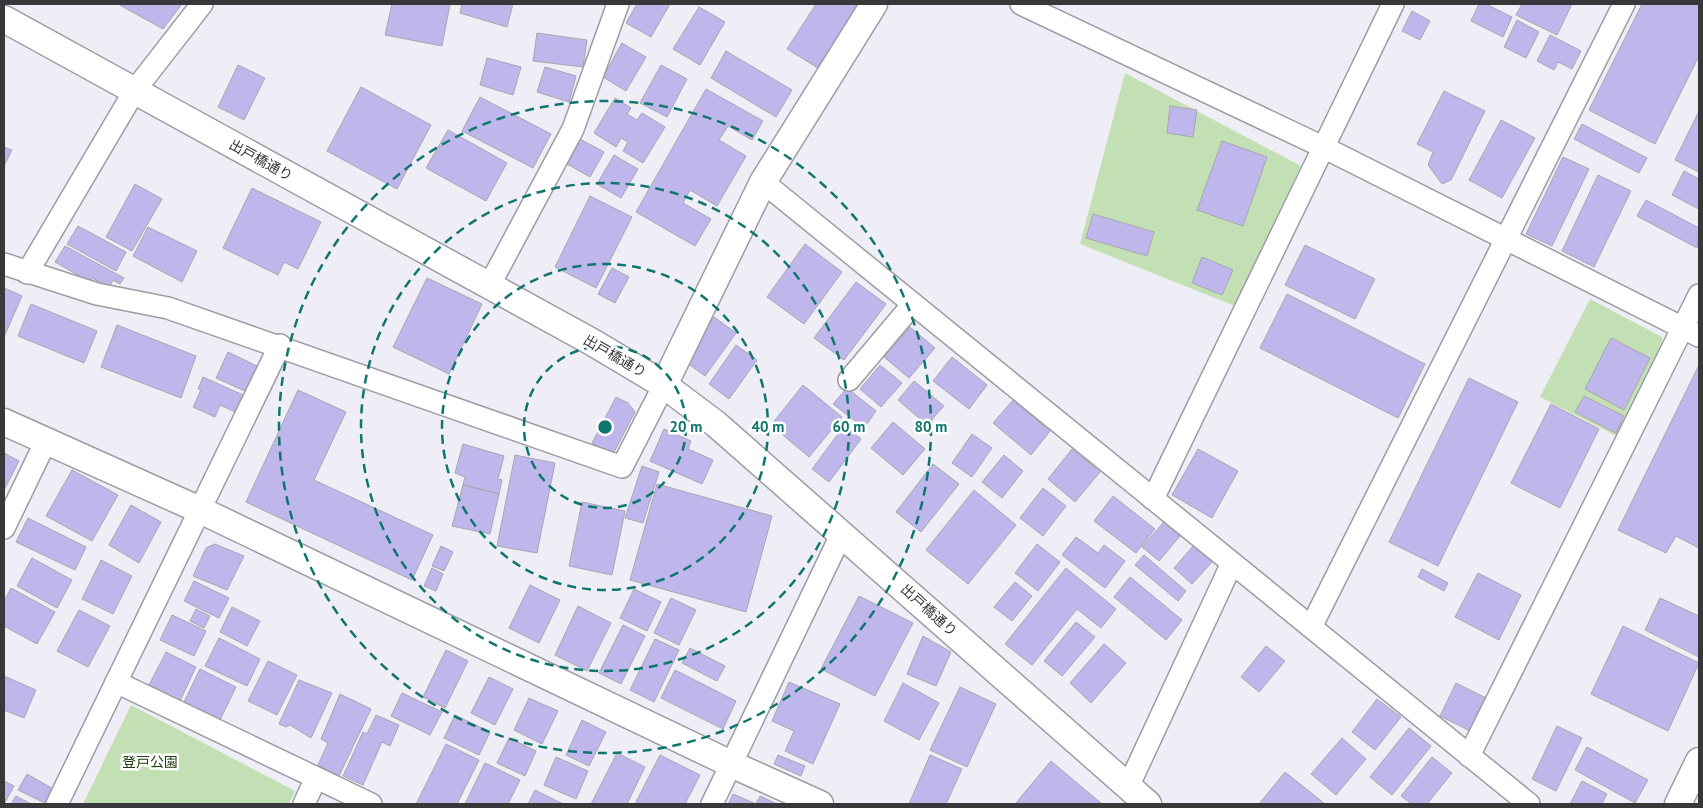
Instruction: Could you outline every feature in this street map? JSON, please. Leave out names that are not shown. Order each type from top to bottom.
[{"type":"street","points":[[27,273],[135,90],[202,4]]},
{"type":"street","points":[[489,286],[573,129],[618,4]]},
{"type":"street","points":[[4,264],[27,273],[97,294],[168,308],[280,345],[622,467],[763,182],[874,4]]},
{"type":"street","points":[[1021,4],[1324,147],[1691,332]]},
{"type":"street","points":[[1153,499],[1393,4]]},
{"type":"street","points":[[1311,627],[1624,4]]},
{"type":"street","name":"出戸橋通り","points":[[4,19],[592,342],[664,385],[716,424],[842,533],[1148,804]]},
{"type":"street","points":[[763,182],[1529,804]]},
{"type":"street","points":[[1469,756],[1691,332],[1699,295]]},
{"type":"street","points":[[849,380],[913,304]]},
{"type":"street","points":[[57,804],[280,345]]},
{"type":"street","points":[[4,422],[200,510],[731,764],[820,804]]},
{"type":"street","points":[[4,528],[46,442]]},
{"type":"street","points":[[712,804],[842,533]]},
{"type":"street","points":[[1128,787],[1232,564]]},
{"type":"street","points":[[116,682],[371,804]]},
{"type":"street","points":[[1678,804],[1699,761]]},
{"type":"street","points":[[304,804],[316,778]]},
{"type":"green space","points":[[1125,73],[1301,166],[1235,306],[1080,244]]},
{"type":"green space","points":[[1590,299],[1662,337],[1662,346],[1620,438],[1540,397]]},
{"type":"green space","name":"登戸公園","points":[[131,705],[295,791],[289,804],[83,804]]},
{"type":"building","points":[[118,4],[182,4],[163,29]]},
{"type":"building","points":[[392,4],[450,4],[442,46],[385,35]]},
{"type":"building","points":[[462,4],[513,4],[507,27],[460,13]]},
{"type":"building","points":[[637,4],[670,4],[651,37],[626,23]]},
{"type":"building","points":[[816,4],[858,4],[818,68],[787,49]]},
{"type":"building","points":[[1479,4],[1486,4],[1512,17],[1503,37],[1471,21]]},
{"type":"building","points":[[1522,4],[1572,4],[1557,35],[1516,15]]},
{"type":"building","points":[[1642,4],[1699,4],[1699,56],[1655,144],[1589,110]]},
{"type":"building","points":[[699,7],[725,22],[700,65],[673,49]]},
{"type":"building","points":[[1412,11],[1430,21],[1420,40],[1402,31]]},
{"type":"building","points":[[1517,20],[1539,32],[1526,58],[1504,47]]},
{"type":"building","points":[[537,33],[587,40],[583,67],[533,61]]},
{"type":"building","points":[[1550,35],[1581,51],[1572,69],[1558,62],[1554,70],[1537,61]]},
{"type":"building","points":[[622,43],[646,57],[626,91],[603,77]]},
{"type":"building","points":[[726,51],[792,90],[776,117],[711,78]]},
{"type":"building","points":[[487,58],[521,67],[513,95],[480,85]]},
{"type":"building","points":[[238,65],[265,78],[244,120],[218,107]]},
{"type":"building","points":[[661,65],[687,79],[667,117],[640,103]]},
{"type":"building","points":[[545,67],[576,76],[569,102],[537,92]]},
{"type":"building","points":[[361,87],[431,125],[397,189],[327,151]]},
{"type":"building","points":[[706,89],[763,121],[752,140],[728,126],[719,140],[746,156],[717,206],[690,190],[683,203],[711,219],[695,246],[636,212]]},
{"type":"building","points":[[1444,91],[1485,111],[1451,180],[1442,184],[1428,165],[1433,152],[1417,144]]},
{"type":"building","points":[[480,97],[551,134],[533,168],[462,131]]},
{"type":"building","points":[[615,98],[631,108],[627,114],[637,120],[642,113],[665,127],[643,163],[623,151],[628,142],[621,138],[616,147],[594,133]]},
{"type":"building","points":[[1170,106],[1197,110],[1193,137],[1167,133]]},
{"type":"building","points":[[1699,111],[1699,172],[1675,160]]},
{"type":"building","points":[[1501,120],[1535,138],[1502,198],[1469,180]]},
{"type":"building","points":[[1582,124],[1647,158],[1639,173],[1574,139]]},
{"type":"building","points":[[448,130],[507,163],[486,201],[426,168]]},
{"type":"building","points":[[580,139],[604,152],[590,177],[567,164]]},
{"type":"building","points":[[1222,141],[1267,157],[1243,226],[1197,210]]},
{"type":"building","points":[[4,147],[12,150],[4,166]]},
{"type":"building","points":[[614,155],[638,169],[621,198],[597,184]]},
{"type":"building","points":[[1563,157],[1589,169],[1552,246],[1526,234]]},
{"type":"building","points":[[1684,171],[1699,179],[1699,209],[1672,195]]},
{"type":"building","points":[[1598,175],[1631,191],[1594,267],[1562,251]]},
{"type":"building","points":[[135,184],[162,199],[132,251],[106,237]]},
{"type":"building","points":[[252,188],[321,222],[298,269],[284,262],[278,275],[223,248]]},
{"type":"building","points":[[590,196],[632,217],[596,288],[555,267]]},
{"type":"building","points":[[1646,200],[1699,228],[1697,248],[1637,216]]},
{"type":"building","points":[[1093,214],[1154,232],[1147,256],[1086,238]]},
{"type":"building","points":[[78,226],[126,252],[116,271],[67,244]]},
{"type":"building","points":[[148,227],[197,251],[182,282],[133,256]]},
{"type":"building","points":[[805,244],[842,272],[804,324],[767,297]]},
{"type":"building","points":[[1305,245],[1375,279],[1355,319],[1285,285]]},
{"type":"building","points":[[65,246],[124,278],[120,284],[113,280],[109,288],[92,278],[90,282],[55,262]]},
{"type":"building","points":[[1202,257],[1233,270],[1222,295],[1192,283]]},
{"type":"building","points":[[612,268],[629,277],[615,303],[598,294]]},
{"type":"building","points":[[427,278],[482,304],[449,374],[393,347]]},
{"type":"building","points":[[856,282],[886,304],[844,360],[814,338]]},
{"type":"building","points":[[4,288],[22,296],[4,337]]},
{"type":"building","points":[[1287,294],[1425,364],[1398,418],[1260,348]]},
{"type":"building","points":[[31,304],[97,331],[84,363],[18,336]]},
{"type":"building","points":[[714,317],[736,333],[705,376],[683,360]]},
{"type":"building","points":[[117,325],[196,356],[181,398],[101,367]]},
{"type":"building","points":[[910,327],[935,348],[909,378],[884,357]]},
{"type":"building","points":[[1611,338],[1650,358],[1624,410],[1585,389]]},
{"type":"building","points":[[736,345],[757,360],[729,399],[709,384]]},
{"type":"building","points":[[228,352],[259,367],[247,392],[216,378]]},
{"type":"building","points":[[952,357],[987,385],[969,409],[933,381]]},
{"type":"building","points":[[880,365],[902,383],[881,407],[860,389]]},
{"type":"building","points":[[1699,365],[1699,548],[1676,536],[1666,553],[1618,530]]},
{"type":"building","points":[[203,377],[243,395],[235,412],[220,405],[215,417],[193,407],[201,390],[198,389]]},
{"type":"building","points":[[1469,378],[1518,402],[1438,566],[1389,542]]},
{"type":"building","points":[[914,381],[944,406],[927,425],[898,400]]},
{"type":"building","points":[[803,385],[842,417],[809,457],[771,425]]},
{"type":"building","points":[[847,388],[876,411],[864,428],[833,404]]},
{"type":"building","points":[[298,390],[346,412],[314,480],[433,535],[412,580],[246,502]]},
{"type":"building","points":[[1584,396],[1624,416],[1616,433],[1575,412]]},
{"type":"building","points":[[616,397],[628,403],[635,412],[613,454],[592,443]]},
{"type":"building","points":[[1013,400],[1050,431],[1031,455],[993,423]]},
{"type":"building","points":[[1551,404],[1599,429],[1560,508],[1511,483]]},
{"type":"building","points":[[893,422],[925,449],[903,475],[871,448]]},
{"type":"building","points":[[844,426],[861,439],[829,482],[812,469]]},
{"type":"building","points":[[664,429],[691,441],[688,449],[713,460],[702,484],[650,461]]},
{"type":"building","points":[[972,434],[992,448],[972,477],[952,463]]},
{"type":"building","points":[[463,444],[504,456],[498,479],[502,480],[499,494],[463,485],[465,477],[455,473]]},
{"type":"building","points":[[1072,449],[1100,472],[1075,502],[1048,479]]},
{"type":"building","points":[[1198,449],[1238,471],[1212,518],[1172,495]]},
{"type":"building","points":[[4,453],[19,461],[4,490]]},
{"type":"building","points":[[515,455],[555,463],[537,553],[497,546]]},
{"type":"building","points":[[1004,455],[1023,471],[1002,498],[982,482]]},
{"type":"building","points":[[933,464],[959,484],[921,532],[896,512]]},
{"type":"building","points":[[642,466],[659,472],[643,523],[625,518]]},
{"type":"building","points":[[72,470],[118,495],[92,541],[46,516]]},
{"type":"building","points":[[657,484],[772,516],[746,612],[630,580]]},
{"type":"building","points":[[463,485],[499,494],[490,534],[452,526]]},
{"type":"building","points":[[1043,488],[1066,506],[1043,536],[1020,518]]},
{"type":"building","points":[[974,490],[1016,525],[968,584],[926,550]]},
{"type":"building","points":[[1113,496],[1155,529],[1136,553],[1094,521]]},
{"type":"building","points":[[582,502],[625,511],[612,575],[569,566]]},
{"type":"building","points":[[131,505],[161,522],[139,563],[109,545]]},
{"type":"building","points":[[28,518],[86,547],[75,570],[16,542]]},
{"type":"building","points":[[1164,522],[1180,536],[1159,561],[1142,547]]},
{"type":"building","points":[[1076,537],[1098,553],[1104,545],[1125,561],[1105,588],[1062,555]]},
{"type":"building","points":[[215,544],[244,556],[227,590],[193,576],[206,548]]},
{"type":"building","points":[[1037,544],[1060,562],[1038,591],[1015,573]]},
{"type":"building","points":[[1194,545],[1212,562],[1192,584],[1174,568]]},
{"type":"building","points":[[441,546],[453,552],[444,571],[432,566]]},
{"type":"building","points":[[1144,555],[1186,591],[1178,601],[1135,565]]},
{"type":"building","points":[[32,558],[72,580],[57,608],[17,586]]},
{"type":"building","points":[[101,560],[132,576],[113,614],[82,599]]},
{"type":"building","points":[[432,568],[443,574],[436,591],[424,586]]},
{"type":"building","points":[[1066,568],[1116,609],[1101,628],[1077,609],[1032,665],[1005,644]]},
{"type":"building","points":[[1422,569],[1448,583],[1444,591],[1418,577]]},
{"type":"building","points":[[1478,573],[1521,595],[1499,640],[1455,617]]},
{"type":"building","points":[[1130,577],[1182,620],[1166,640],[1114,597]]},
{"type":"building","points":[[194,581],[229,598],[219,618],[184,601]]},
{"type":"building","points":[[1015,582],[1032,596],[1012,621],[994,607]]},
{"type":"building","points":[[530,585],[560,600],[539,643],[509,628]]},
{"type":"building","points":[[11,588],[55,612],[37,644],[4,626],[4,601]]},
{"type":"building","points":[[634,589],[661,602],[647,631],[620,618]]},
{"type":"building","points":[[859,596],[913,623],[875,696],[821,669]]},
{"type":"building","points":[[671,598],[696,610],[679,645],[654,633]]},
{"type":"building","points":[[1660,598],[1699,616],[1699,657],[1645,630]]},
{"type":"building","points":[[578,606],[611,623],[587,671],[555,655]]},
{"type":"building","points":[[232,607],[260,621],[247,646],[220,632]]},
{"type":"building","points":[[196,609],[210,616],[204,628],[190,621]]},
{"type":"building","points":[[79,610],[110,626],[88,667],[57,651]]},
{"type":"building","points":[[172,615],[206,631],[194,656],[160,640]]},
{"type":"building","points":[[1076,622],[1095,637],[1062,676],[1044,661]]},
{"type":"building","points":[[623,625],[645,636],[621,684],[599,673]]},
{"type":"building","points":[[1623,626],[1699,663],[1668,731],[1591,694]]},
{"type":"building","points":[[923,636],[951,652],[936,686],[907,674]]},
{"type":"building","points":[[219,638],[260,659],[247,686],[205,666]]},
{"type":"building","points":[[655,639],[679,650],[654,702],[630,690]]},
{"type":"building","points":[[1104,644],[1126,663],[1091,703],[1070,683]]},
{"type":"building","points":[[1266,646],[1285,661],[1259,692],[1241,677]]},
{"type":"building","points":[[690,648],[725,666],[717,681],[682,663]]},
{"type":"building","points":[[446,650],[468,661],[445,708],[423,697]]},
{"type":"building","points":[[166,652],[196,667],[180,701],[149,685]]},
{"type":"building","points":[[268,661],[297,675],[277,715],[248,701]]},
{"type":"building","points":[[200,669],[236,687],[219,722],[183,704]]},
{"type":"building","points":[[675,670],[736,701],[723,729],[661,698]]},
{"type":"building","points":[[4,676],[36,690],[24,718],[4,710]]},
{"type":"building","points":[[489,677],[513,689],[495,725],[471,713]]},
{"type":"building","points":[[299,680],[332,693],[311,738],[290,725],[286,727],[279,724]]},
{"type":"building","points":[[789,682],[840,704],[813,764],[785,751],[794,731],[772,721]]},
{"type":"building","points":[[903,683],[939,703],[919,740],[884,721]]},
{"type":"building","points":[[1456,683],[1490,700],[1474,733],[1440,716]]},
{"type":"building","points":[[960,687],[996,704],[967,767],[930,750]]},
{"type":"building","points":[[402,693],[442,712],[430,735],[391,716]]},
{"type":"building","points":[[340,694],[371,709],[339,776],[318,765],[328,743],[321,739]]},
{"type":"building","points":[[529,698],[558,711],[542,744],[514,730]]},
{"type":"building","points":[[1377,699],[1401,717],[1375,750],[1352,732]]},
{"type":"building","points":[[376,715],[399,725],[390,746],[382,742],[363,785],[343,776],[363,732],[367,734]]},
{"type":"building","points":[[455,715],[490,732],[479,755],[444,738]]},
{"type":"building","points":[[582,720],[606,732],[589,766],[566,755]]},
{"type":"building","points":[[1557,726],[1582,738],[1556,791],[1532,779]]},
{"type":"building","points":[[1409,728],[1431,746],[1392,795],[1370,777]]},
{"type":"building","points":[[509,738],[536,751],[525,776],[497,763]]},
{"type":"building","points":[[1342,738],[1366,759],[1336,795],[1311,774]]},
{"type":"building","points":[[446,744],[479,760],[457,804],[416,804]]},
{"type":"building","points":[[1587,747],[1648,780],[1635,803],[1575,770]]},
{"type":"building","points":[[617,753],[645,767],[627,804],[591,804]]},
{"type":"building","points":[[660,755],[700,775],[685,804],[635,804]]},
{"type":"building","points":[[778,755],[805,766],[801,776],[774,764]]},
{"type":"building","points":[[930,755],[962,769],[946,804],[909,804]]},
{"type":"building","points":[[556,757],[588,771],[576,799],[544,785]]},
{"type":"building","points":[[1432,757],[1452,773],[1427,804],[1412,804],[1401,796]]},
{"type":"building","points":[[1051,761],[1102,804],[1015,804]]},
{"type":"building","points":[[485,763],[520,780],[508,804],[465,804]]},
{"type":"building","points":[[1285,772],[1325,804],[1259,804]]},
{"type":"building","points":[[27,774],[55,790],[47,804],[18,790]]},
{"type":"building","points":[[4,781],[14,786],[4,804]]},
{"type":"building","points":[[1582,781],[1607,794],[1602,804],[1570,804]]},
{"type":"building","points":[[535,790],[563,804],[528,804]]},
{"type":"building","points":[[733,794],[756,804],[728,804]]},
{"type":"building","points":[[16,796],[31,804],[11,804]]},
{"type":"building","points":[[760,796],[775,803],[774,804],[756,804]]}]
